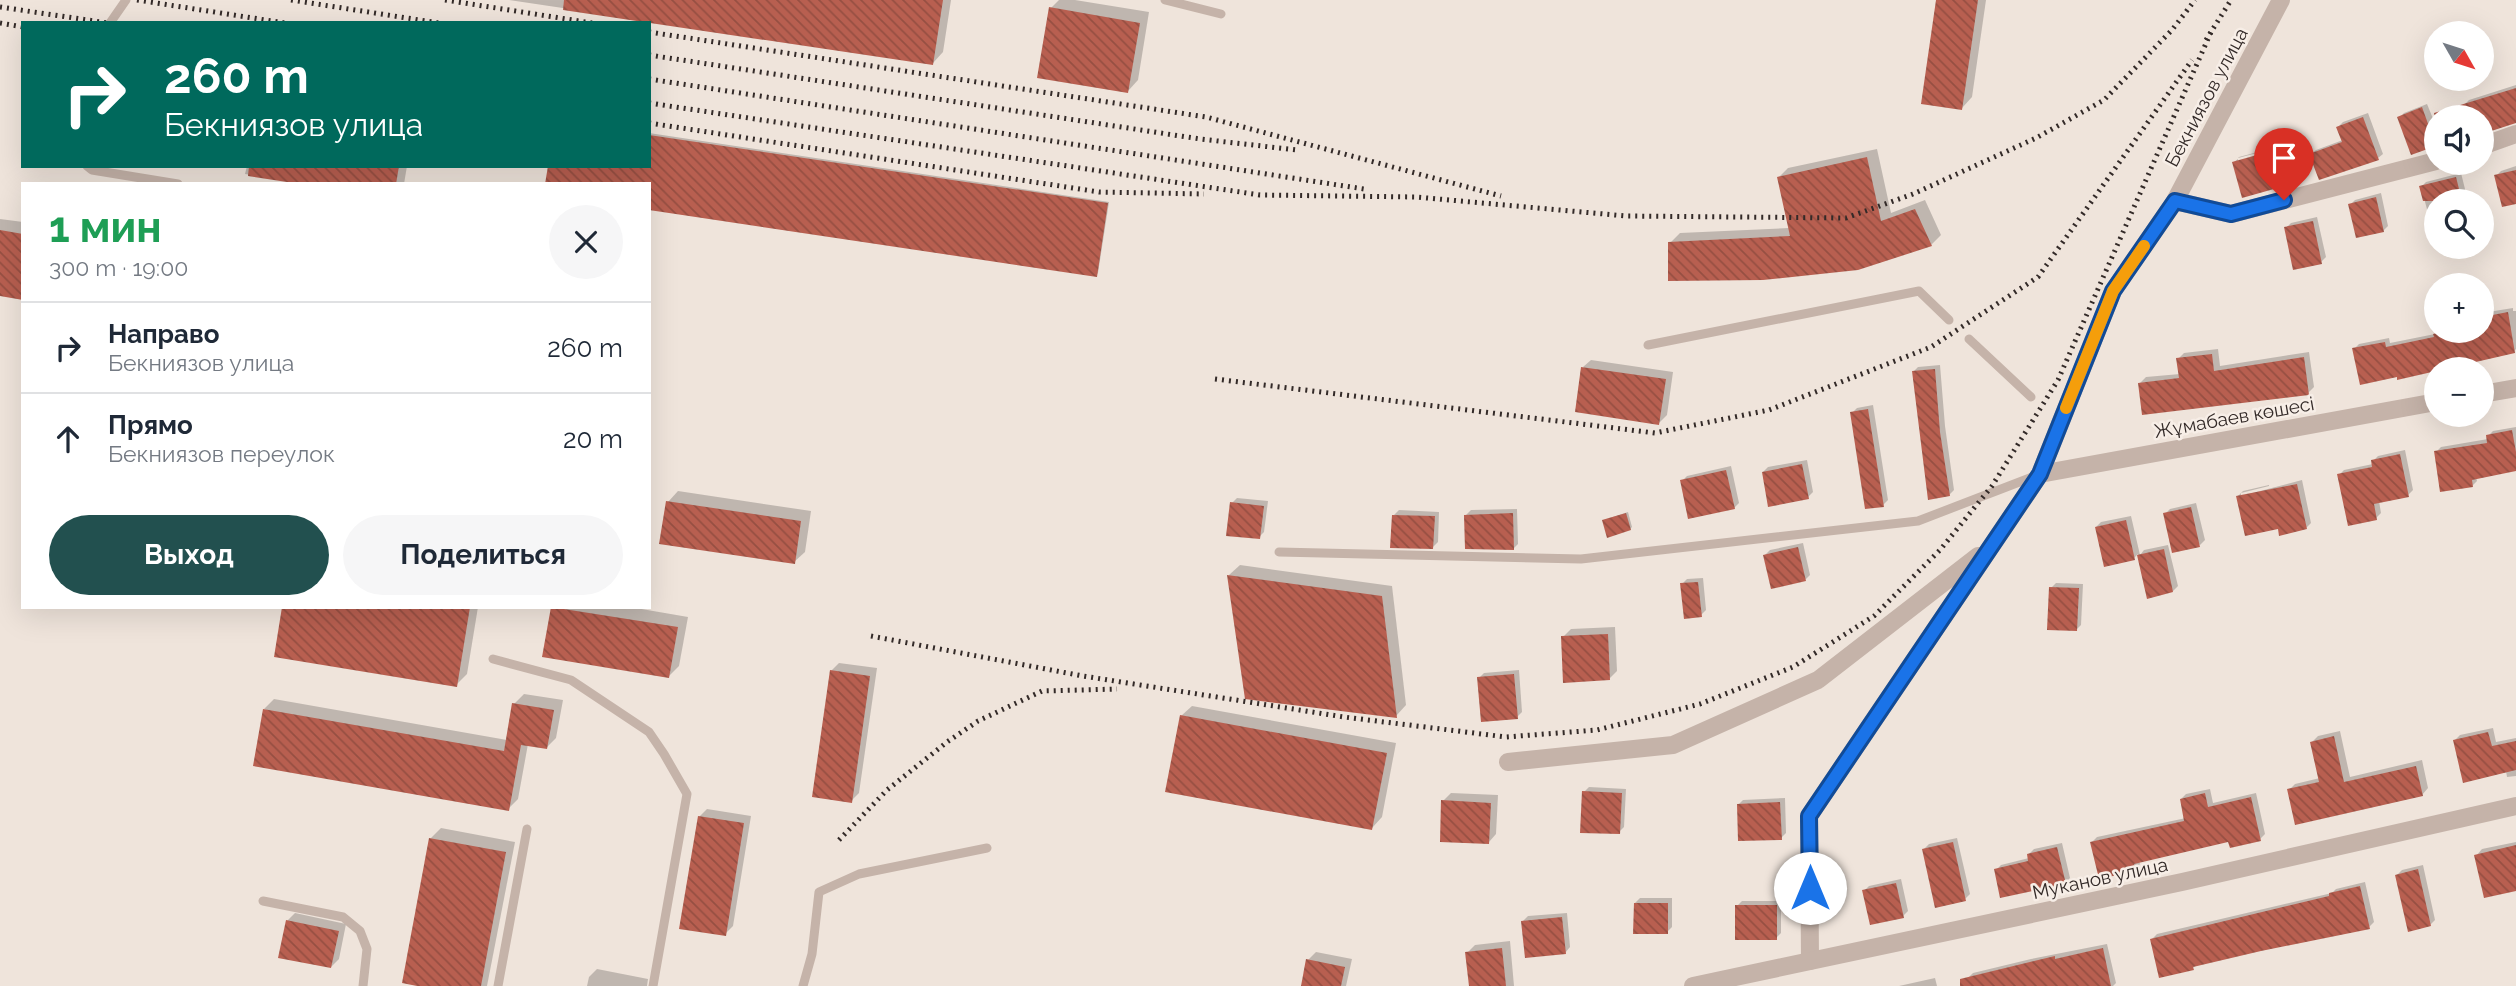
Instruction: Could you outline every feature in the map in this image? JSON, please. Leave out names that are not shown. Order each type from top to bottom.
[{"type":"street","name":"Бекниязов улица","points":[[1810,961],[1809,816],[2040,474],[2056,420],[2113,291],[2175,201],[2281,0]]},
{"type":"street","points":[[2494,142],[2516,134]]},
{"type":"street","points":[[2175,201],[2231,214],[2424,164]]},
{"type":"street","points":[[2494,392],[2516,388]]},
{"type":"street","name":"Жұмабаев көшесі","points":[[2040,474],[2424,404]]},
{"type":"street","points":[[1508,762],[1673,745],[1818,680],[1992,546]]},
{"type":"street","name":"Муканов улица","points":[[1693,986],[2182,882],[2516,806]]},
{"type":"lane","points":[[111,21],[126,0]]},
{"type":"lane","points":[[1165,0],[1221,14]]},
{"type":"lane","points":[[90,168],[166,182]]},
{"type":"lane","points":[[1648,345],[1919,291],[1949,320]]},
{"type":"lane","points":[[1969,339],[2031,397]]},
{"type":"lane","points":[[1279,552],[1581,559],[1918,521],[2040,474]]},
{"type":"lane","points":[[493,659],[571,680],[649,732],[687,794],[653,986]]},
{"type":"lane","points":[[498,986],[527,829]]},
{"type":"lane","points":[[803,986],[812,954],[819,892],[859,874],[987,848]]},
{"type":"lane","points":[[263,901],[343,917],[360,931],[367,949],[363,986]]},
{"type":"building","points":[[564,0],[943,0],[933,65],[563,10]]},
{"type":"building","points":[[1936,0],[1978,0],[1962,110],[1921,104]]},
{"type":"building","points":[[1049,7],[1140,23],[1128,93],[1037,78]]},
{"type":"building","points":[[2516,88],[2516,123],[2494,130],[2494,105],[2460,105]]},
{"type":"building","points":[[2422,107],[2424,150],[2411,155],[2397,117]]},
{"type":"building","points":[[2363,117],[2379,160],[2319,180],[2309,154],[2342,142],[2336,127]]},
{"type":"building","points":[[651,135],[1108,203],[1097,277],[651,210],[651,182],[545,182],[548,168],[651,168]]},
{"type":"building","points":[[2271,151],[2281,187],[2242,198],[2232,162]]},
{"type":"building","points":[[1867,157],[1881,221],[1915,209],[1932,246],[1858,270],[1763,280],[1668,281],[1668,242],[1790,236],[1777,177]]},
{"type":"building","points":[[249,168],[399,168],[396,182],[287,182],[248,176]]},
{"type":"building","points":[[2516,170],[2516,204],[2502,207],[2494,175]]},
{"type":"building","points":[[2456,177],[2459,189],[2424,189],[2423,201],[2419,186]]},
{"type":"building","points":[[2376,197],[2384,232],[2356,238],[2348,204]]},
{"type":"building","points":[[2313,221],[2322,264],[2293,270],[2284,227]]},
{"type":"building","points":[[0,230],[21,234],[21,300],[0,296]]},
{"type":"building","points":[[2508,312],[2515,353],[2494,358],[2424,357],[2424,374],[2360,385],[2352,348],[2385,342],[2386,347],[2424,339],[2424,343],[2494,343],[2494,315]]},
{"type":"building","points":[[2212,354],[2214,371],[2304,357],[2309,395],[2142,415],[2138,383],[2179,378],[2176,358]]},
{"type":"building","points":[[1581,367],[1666,379],[1659,425],[1575,412]]},
{"type":"building","points":[[1935,369],[1940,432],[1950,496],[1928,500],[1912,371]]},
{"type":"building","points":[[1868,409],[1884,507],[1865,509],[1850,412]]},
{"type":"building","points":[[2512,430],[2516,471],[2472,480],[2473,487],[2440,492],[2434,451],[2487,443],[2486,435]]},
{"type":"building","points":[[2400,454],[2409,497],[2374,504],[2377,520],[2348,526],[2337,474],[2372,467],[2371,460]]},
{"type":"building","points":[[1802,464],[1809,499],[1768,507],[1762,472]]},
{"type":"building","points":[[1726,470],[1735,509],[1688,519],[1680,480]]},
{"type":"building","points":[[2297,484],[2307,529],[2279,536],[2278,529],[2245,536],[2236,496]]},
{"type":"building","points":[[666,501],[801,521],[795,564],[659,544]]},
{"type":"building","points":[[1230,502],[1264,506],[1260,539],[1226,536]]},
{"type":"building","points":[[2191,507],[2200,547],[2172,553],[2163,513]]},
{"type":"building","points":[[1513,513],[1514,550],[1465,549],[1464,515]]},
{"type":"building","points":[[1626,513],[1631,530],[1607,538],[1602,520]]},
{"type":"building","points":[[1392,515],[1435,516],[1433,549],[1390,548]]},
{"type":"building","points":[[2126,520],[2135,560],[2104,567],[2095,527]]},
{"type":"building","points":[[1798,547],[1806,581],[1771,589],[1763,555]]},
{"type":"building","points":[[2164,549],[2173,592],[2147,599],[2137,555]]},
{"type":"building","points":[[1227,575],[1382,596],[1397,718],[1245,699]]},
{"type":"building","points":[[1698,582],[1702,617],[1684,619],[1680,583]]},
{"type":"building","points":[[2049,587],[2079,588],[2077,631],[2047,630]]},
{"type":"building","points":[[282,609],[470,609],[457,687],[274,657]]},
{"type":"building","points":[[551,609],[678,627],[669,678],[542,657]]},
{"type":"building","points":[[1608,634],[1610,680],[1563,683],[1561,636]]},
{"type":"building","points":[[830,670],[870,676],[852,803],[812,797]]},
{"type":"building","points":[[1514,674],[1518,719],[1481,722],[1477,677]]},
{"type":"building","points":[[512,703],[554,710],[547,749],[521,745],[509,811],[253,766],[263,709],[504,751]]},
{"type":"building","points":[[1180,715],[1387,753],[1372,830],[1165,792]]},
{"type":"building","points":[[2488,732],[2492,746],[2516,741],[2516,770],[2463,783],[2453,740]]},
{"type":"building","points":[[2334,736],[2344,782],[2416,766],[2423,796],[2295,825],[2287,789],[2319,782],[2310,742]]},
{"type":"building","points":[[1582,791],[1622,793],[1620,834],[1580,833]]},
{"type":"building","points":[[2205,793],[2208,807],[2251,797],[2261,841],[2230,848],[2228,842],[2134,864],[2136,871],[2099,879],[2090,842],[2184,821],[2180,799]]},
{"type":"building","points":[[1441,800],[1491,803],[1489,844],[1440,842]]},
{"type":"building","points":[[1780,802],[1782,840],[1738,841],[1737,804]]},
{"type":"building","points":[[698,816],[744,823],[726,936],[679,929]]},
{"type":"building","points":[[429,838],[506,852],[481,986],[417,986],[402,983]]},
{"type":"building","points":[[1953,842],[1966,901],[1935,908],[1922,849]]},
{"type":"building","points":[[2516,845],[2516,891],[2484,898],[2474,855]]},
{"type":"building","points":[[2057,847],[2066,884],[2000,898],[1994,869],[2028,861],[2027,854]]},
{"type":"building","points":[[2418,869],[2431,926],[2408,932],[2395,875]]},
{"type":"building","points":[[1896,883],[1904,918],[1870,925],[1862,890]]},
{"type":"building","points":[[2360,886],[2370,929],[2261,951],[2159,978],[2150,939],[2329,896],[2329,893]]},
{"type":"building","points":[[1634,903],[1668,903],[1668,934],[1633,934]]},
{"type":"building","points":[[1735,905],[1777,905],[1777,940],[1735,940]]},
{"type":"building","points":[[1562,917],[1566,954],[1525,958],[1521,921]]},
{"type":"building","points":[[286,920],[339,931],[331,968],[278,958]]},
{"type":"building","points":[[1502,948],[1506,986],[1469,986],[1465,952]]},
{"type":"building","points":[[2103,948],[2111,986],[1960,986],[1960,979],[2055,956],[2055,959]]},
{"type":"building","points":[[1306,959],[1345,967],[1341,986],[1301,986]]},
{"type":"railway","points":[[137,0],[272,21]]},
{"type":"railway","points":[[291,0],[426,21]]},
{"type":"railway","points":[[445,0],[579,21]]},
{"type":"railway","points":[[651,103],[1260,195],[1416,197],[1626,216],[1846,218],[1913,194],[2036,138],[2104,100],[2172,30],[2195,0]]},
{"type":"railway","points":[[2206,40],[2231,0]]},
{"type":"railway","points":[[0,7],[94,21]]},
{"type":"railway","points":[[0,23],[21,27]]},
{"type":"railway","points":[[651,32],[1206,117],[1501,196]]},
{"type":"railway","points":[[871,636],[1083,676],[1344,717],[1506,737],[1597,730],[1700,704],[1793,667],[1874,616],[1940,550],[1992,486],[2058,380],[2211,32]]},
{"type":"railway","points":[[651,55],[1200,139],[1297,150]]},
{"type":"railway","points":[[1215,379],[1655,433],[1769,410],[1931,347],[2038,277],[2192,60]]},
{"type":"railway","points":[[651,79],[1364,189]]},
{"type":"railway","points":[[651,123],[1099,192],[1204,194]]},
{"type":"railway","points":[[839,840],[887,790],[978,721],[1042,691],[1117,689]]},
{"type":"slow traffic","points":[[2066,408],[2113,291],[2144,246]]},
{"type":"route","points":[[1810,888],[1809,816],[2040,474],[2113,291],[2175,201],[2231,214],[2284,200]]}]
